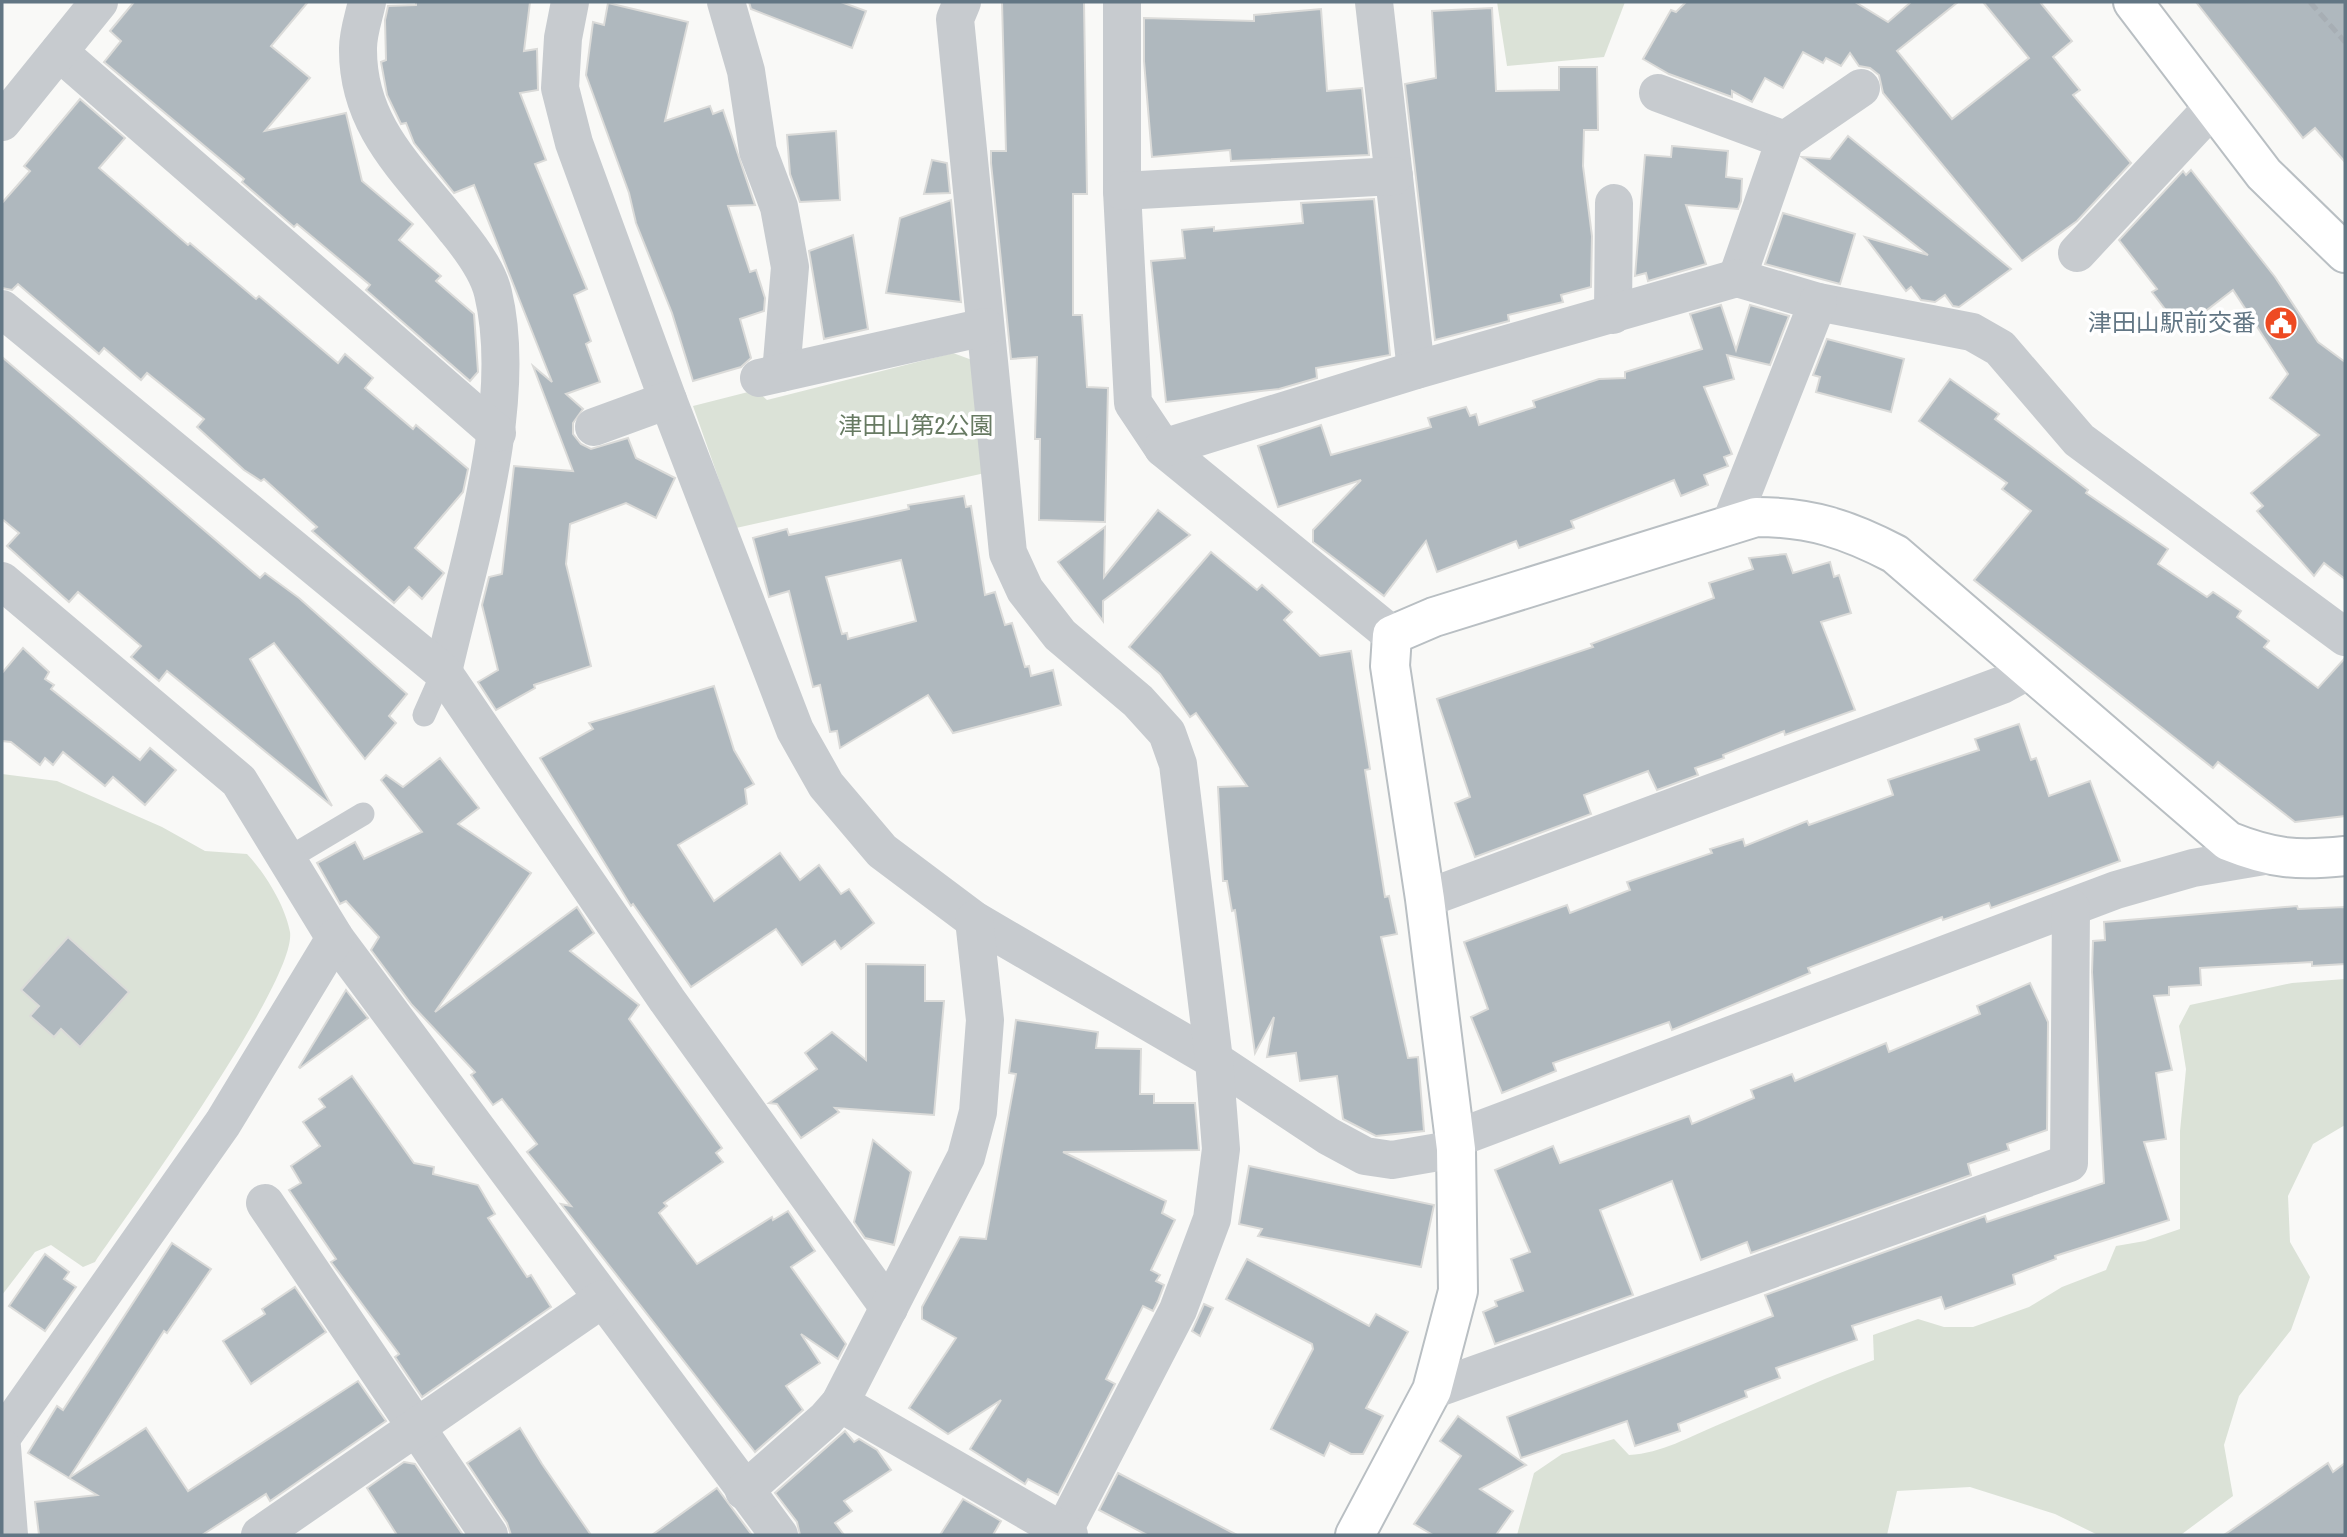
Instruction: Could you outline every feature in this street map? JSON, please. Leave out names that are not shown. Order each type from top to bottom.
[{"type":"street","points":[[2,122],[99,2]]},
{"type":"street","points":[[367,2],[357,47],[362,87],[373,124],[470,248],[492,289],[501,337],[497,433],[443,672]]},
{"type":"street","points":[[570,2],[563,38],[560,88],[573,143],[795,730],[826,785],[882,851],[974,920],[1214,1060],[1364,1156],[1392,1160],[1456,1144],[2116,890],[2193,868],[2264,856],[2310,860],[2345,856]]},
{"type":"street","points":[[726,2],[746,71],[758,151],[779,207],[790,267],[770,376],[985,327]]},
{"type":"street","points":[[839,1403],[1066,1534],[1178,1310],[1212,1219],[1221,1149],[1214,1060],[1178,764],[1167,733],[1146,709],[1060,635],[1025,590],[1008,553],[955,19],[962,2]]},
{"type":"street","points":[[1122,2],[1122,191],[1133,403],[1163,448],[1392,635]]},
{"type":"street","points":[[1374,2],[1416,370]]},
{"type":"street","points":[[2133,2],[2264,174],[2345,253]]},
{"type":"street","points":[[59,52],[497,433]]},
{"type":"street","points":[[1737,278],[1785,140],[1861,88]]},
{"type":"street","points":[[1658,93],[1785,140]]},
{"type":"street","points":[[2077,253],[2212,108]]},
{"type":"street","points":[[1122,191],[1394,176]]},
{"type":"street","points":[[1613,315],[1614,203]]},
{"type":"street","points":[[1163,448],[1416,370],[1737,278],[1818,302],[1982,326],[2079,440],[2345,637]]},
{"type":"street","points":[[1730,525],[1818,302]]},
{"type":"street","points":[[2,309],[443,672],[667,1000],[889,1308]]},
{"type":"street","points":[[594,426],[668,400]]},
{"type":"street","points":[[1392,635],[1434,617],[1756,517],[1794,517],[1854,532],[1895,554],[2228,841],[2264,856]]},
{"type":"street","points":[[2,581],[239,781],[289,858],[335,939],[779,1535]]},
{"type":"street","points":[[1355,1535],[1432,1391],[1458,1292],[1456,1144],[1425,899],[1390,666],[1392,635]]},
{"type":"street","points":[[1425,899],[2002,685],[2029,670]]},
{"type":"street","points":[[1432,1391],[2069,1163],[2071,908]]},
{"type":"street","points":[[744,1491],[826,1419],[839,1403],[966,1157],[978,1112],[985,1020],[974,920]]},
{"type":"street","points":[[2,1437],[223,1123],[335,939]]},
{"type":"street","points":[[265,1203],[489,1535]]},
{"type":"street","points":[[260,1535],[602,1299]]},
{"type":"street","points":[[2,1447],[9,1535]]},
{"type":"lane","points":[[424,715],[443,672]]},
{"type":"lane","points":[[289,858],[363,814]]},
{"type":"green space","points":[[1497,2],[1625,2],[1604,57],[1507,66]]},
{"type":"green space","name":"津田山第2公園","points":[[953,353],[972,360],[985,473],[736,528],[693,406],[756,390],[767,400]]},
{"type":"green space","points":[[2,774],[57,781],[162,827],[205,851],[247,854],[273,890],[284,911],[290,932],[285,958],[241,1044],[174,1148],[95,1262],[83,1267],[51,1245],[35,1252],[2,1295]]},
{"type":"green space","points":[[2345,979],[2345,1125],[2313,1144],[2288,1196],[2290,1242],[2310,1277],[2291,1330],[2239,1396],[2224,1445],[2233,1496],[2182,1534],[2098,1535],[2055,1514],[1970,1487],[1897,1491],[1887,1535],[1517,1535],[1534,1473],[1562,1454],[1614,1439],[1629,1455],[1664,1448],[1874,1360],[1873,1335],[1918,1319],[1944,1327],[1973,1327],[2029,1307],[2062,1287],[2106,1270],[2116,1246],[2145,1241],[2180,1229],[2180,1131],[2186,1069],[2179,1026],[2190,1005],[2292,983]]},
{"type":"building","points":[[134,2],[308,2],[271,46],[310,78],[265,131],[346,113],[362,181],[413,224],[399,240],[441,276],[436,281],[474,314],[478,372],[470,381],[366,290],[370,285],[297,224],[294,227],[242,182],[244,179],[104,62],[121,41],[110,31]]},
{"type":"building","points":[[416,2],[530,2],[524,51],[537,49],[538,90],[520,93],[546,160],[535,164],[587,289],[574,295],[591,341],[586,344],[600,382],[566,394],[583,409],[573,423],[573,434],[581,444],[591,449],[628,438],[636,458],[675,478],[656,518],[626,503],[570,524],[566,564],[591,666],[534,685],[535,688],[496,710],[478,682],[498,670],[482,605],[489,577],[502,574],[514,466],[573,471],[533,366],[552,382],[474,185],[454,193],[414,143],[406,123],[401,124],[387,95],[381,62],[386,60],[385,20],[388,6],[416,5]]},
{"type":"building","points":[[749,2],[841,2],[866,11],[852,48],[751,9]]},
{"type":"building","points":[[1002,2],[1084,2],[1087,194],[1073,194],[1073,315],[1082,315],[1087,387],[1108,388],[1105,522],[1039,520],[1040,439],[1035,439],[1037,357],[1011,359],[991,163],[991,151],[1006,151]]},
{"type":"building","points":[[1686,2],[1855,2],[1888,22],[1911,2],[1958,2],[1897,51],[1952,119],[2029,58],[1983,2],[2040,2],[2072,41],[2053,57],[2080,90],[2073,95],[2131,163],[2077,221],[2022,261],[1883,93],[1879,75],[1870,68],[1859,66],[1850,53],[1841,66],[1826,58],[1823,63],[1803,52],[1783,88],[1765,78],[1752,102],[1732,91],[1732,97],[1669,74],[1643,59],[1671,10],[1676,12]]},
{"type":"building","points":[[2196,2],[2345,2],[2345,162],[2315,128],[2303,138]]},
{"type":"building","points":[[608,3],[688,22],[665,121],[710,106],[713,114],[723,110],[755,205],[728,206],[750,272],[756,270],[765,298],[764,311],[740,319],[751,358],[741,367],[693,381],[672,313],[636,223],[629,193],[586,75],[593,22],[604,25]]},
{"type":"building","points":[[1492,8],[1496,91],[1559,90],[1559,67],[1597,67],[1598,130],[1584,130],[1583,166],[1592,236],[1591,287],[1561,295],[1563,302],[1508,315],[1509,321],[1435,340],[1405,84],[1436,78],[1432,11]]},
{"type":"building","points":[[1321,9],[1327,91],[1362,88],[1369,155],[1231,161],[1230,150],[1152,157],[1144,61],[1144,18],[1254,21],[1254,15]]},
{"type":"building","points":[[80,99],[125,138],[99,168],[188,245],[190,243],[256,299],[259,296],[338,363],[345,354],[373,378],[365,388],[413,429],[416,425],[468,469],[463,492],[415,548],[444,573],[422,599],[409,587],[394,603],[312,531],[317,527],[264,479],[261,481],[244,470],[197,427],[204,419],[147,373],[141,380],[104,348],[99,354],[18,284],[12,290],[2,288],[2,203],[30,171],[24,166]]},
{"type":"building","points":[[836,131],[840,200],[800,202],[790,174],[787,135]]},
{"type":"building","points":[[1848,136],[2011,269],[1959,307],[1953,306],[1945,295],[1935,302],[1921,300],[1911,287],[1906,291],[1865,237],[1928,255],[1802,157],[1830,159]]},
{"type":"building","points":[[1672,146],[1728,151],[1726,177],[1742,179],[1741,201],[1738,209],[1686,205],[1706,264],[1648,281],[1646,273],[1635,276],[1645,155],[1671,157]]},
{"type":"building","points":[[932,160],[947,163],[950,193],[924,194]]},
{"type":"building","points":[[2191,170],[2275,277],[2318,342],[2345,362],[2345,579],[2324,563],[2314,576],[2257,511],[2263,506],[2251,493],[2319,435],[2270,398],[2288,374],[2233,290],[2181,330],[2152,292],[2157,289],[2119,240],[2183,171],[2186,175]]},
{"type":"building","points":[[1374,199],[1390,355],[1316,368],[1317,378],[1279,389],[1166,402],[1151,261],[1185,258],[1182,230],[1214,227],[1214,231],[1303,223],[1301,203]]},
{"type":"building","points":[[951,200],[961,302],[886,293],[900,218]]},
{"type":"building","points":[[1783,213],[1855,234],[1840,284],[1765,264]]},
{"type":"building","points":[[853,235],[868,329],[824,339],[809,251]]},
{"type":"building","points":[[1721,305],[1736,350],[1750,305],[1789,316],[1770,365],[1727,355],[1734,379],[1704,387],[1732,454],[1724,457],[1728,466],[1704,475],[1708,485],[1681,496],[1674,480],[1571,521],[1574,528],[1519,548],[1516,541],[1437,572],[1426,541],[1384,596],[1313,542],[1313,530],[1361,480],[1278,507],[1258,446],[1321,425],[1331,455],[1431,427],[1428,418],[1466,407],[1470,416],[1476,414],[1479,425],[1535,407],[1533,401],[1599,379],[1625,378],[1625,372],[1702,349],[1690,314]]},
{"type":"building","points":[[1827,339],[1904,359],[1891,412],[1816,392],[1820,377],[1813,375]]},
{"type":"building","points":[[2,357],[260,578],[265,573],[299,598],[407,694],[389,716],[396,723],[365,759],[274,643],[250,659],[332,806],[167,671],[159,681],[131,657],[141,646],[78,592],[69,602],[7,546],[19,533],[2,519]]},
{"type":"building","points":[[1950,379],[1999,414],[1995,419],[2088,490],[2086,493],[2168,549],[2158,564],[2207,597],[2213,592],[2241,611],[2237,617],[2269,641],[2264,647],[2318,688],[2345,658],[2345,816],[2295,822],[2218,762],[2213,768],[1974,580],[2031,511],[2002,489],[2007,483],[1919,421]]},
{"type":"building","points":[[964,496],[966,507],[971,506],[985,595],[995,592],[1005,625],[1012,623],[1025,667],[1029,666],[1031,676],[1053,670],[1061,705],[953,733],[928,695],[840,748],[837,731],[830,732],[820,685],[813,687],[789,591],[769,597],[753,538],[787,529],[789,535],[909,509],[908,505]],"holes":[[[901,560],[916,621],[848,639],[847,633],[842,634],[826,577]]]},
{"type":"building","points":[[1158,510],[1190,535],[1103,601],[1103,621],[1058,562],[1105,527],[1104,577]]},
{"type":"building","points":[[1211,552],[1257,590],[1262,585],[1292,612],[1284,620],[1320,656],[1351,651],[1370,769],[1365,770],[1385,897],[1389,896],[1397,934],[1381,937],[1408,1058],[1418,1057],[1424,1131],[1376,1136],[1343,1119],[1337,1076],[1300,1081],[1296,1053],[1267,1057],[1274,1017],[1255,1053],[1235,910],[1232,911],[1227,881],[1223,881],[1218,787],[1247,786],[1196,713],[1190,717],[1160,674],[1129,647]]},
{"type":"building","points":[[1786,554],[1793,573],[1830,562],[1834,577],[1839,575],[1851,613],[1821,622],[1855,710],[1785,735],[1784,731],[1723,755],[1724,758],[1695,768],[1698,775],[1657,790],[1648,771],[1584,795],[1591,814],[1475,857],[1455,803],[1470,797],[1437,699],[1593,647],[1591,644],[1714,598],[1709,583],[1753,569],[1749,558]]},
{"type":"building","points":[[23,648],[49,672],[45,679],[54,685],[51,689],[140,760],[150,748],[176,770],[145,805],[113,777],[105,786],[63,752],[53,765],[45,758],[40,765],[11,742],[2,741],[2,673]]},
{"type":"building","points":[[714,686],[734,750],[754,784],[745,789],[747,804],[678,845],[714,901],[780,853],[800,880],[819,865],[841,894],[849,889],[874,923],[841,949],[835,941],[802,965],[776,929],[691,987],[633,904],[631,906],[540,758],[593,729],[589,723]]},
{"type":"building","points":[[2019,724],[2031,760],[2036,758],[2049,796],[2090,781],[2120,861],[1991,908],[1989,903],[1943,920],[1942,917],[1808,968],[1810,973],[1672,1030],[1669,1022],[1553,1063],[1556,1071],[1502,1093],[1471,1017],[1488,1009],[1464,942],[1567,905],[1570,913],[1630,890],[1627,882],[1712,853],[1710,849],[1743,839],[1745,846],[1807,821],[1809,825],[1893,795],[1888,780],[1979,750],[1975,739]]},
{"type":"building","points":[[440,758],[479,808],[458,824],[531,873],[435,1012],[577,907],[594,933],[570,951],[639,1005],[629,1019],[722,1148],[716,1153],[723,1162],[664,1203],[667,1206],[659,1213],[697,1264],[772,1217],[773,1220],[788,1211],[815,1251],[791,1267],[846,1344],[838,1359],[801,1334],[820,1363],[786,1386],[803,1410],[755,1452],[561,1204],[571,1206],[527,1152],[537,1144],[502,1099],[493,1105],[471,1075],[475,1072],[412,1005],[371,950],[379,937],[346,901],[340,904],[317,863],[355,842],[364,859],[422,832],[381,780],[386,775],[403,787]]},
{"type":"building","points":[[2297,906],[2298,909],[2345,907],[2345,964],[2312,966],[2312,962],[2200,968],[2201,985],[2169,987],[2169,995],[2154,996],[2172,1070],[2156,1073],[2166,1139],[2144,1142],[2169,1220],[2055,1256],[2056,1259],[2013,1275],[2015,1284],[1945,1309],[1941,1297],[1852,1326],[1857,1340],[1776,1368],[1780,1378],[1745,1391],[1747,1397],[1678,1424],[1680,1431],[1635,1446],[1627,1421],[1521,1458],[1507,1417],[1773,1316],[1765,1295],[1985,1216],[1987,1222],[2104,1183],[2092,972],[2093,941],[2105,940],[2104,922]]},
{"type":"building","points":[[68,937],[129,992],[80,1047],[61,1029],[54,1037],[30,1016],[39,1006],[21,990]]},
{"type":"building","points":[[866,964],[925,965],[925,1001],[944,1001],[934,1115],[835,1108],[839,1112],[801,1138],[777,1104],[769,1103],[817,1069],[805,1053],[832,1032],[866,1060]]},
{"type":"building","points":[[2030,983],[2048,1022],[2047,1130],[2007,1144],[2009,1150],[1968,1164],[1971,1175],[1751,1253],[1747,1242],[1701,1260],[1672,1181],[1600,1210],[1633,1295],[1495,1344],[1483,1312],[1497,1306],[1495,1301],[1523,1291],[1511,1259],[1530,1252],[1495,1170],[1553,1146],[1560,1163],[1689,1116],[1692,1124],[1754,1098],[1751,1090],[1792,1074],[1795,1081],[1886,1043],[1889,1052],[1980,1014],[1977,1006]]},
{"type":"building","points":[[346,990],[368,1018],[300,1068],[299,1067]]},
{"type":"building","points":[[1016,1020],[1098,1032],[1096,1048],[1141,1049],[1140,1094],[1154,1094],[1154,1103],[1195,1103],[1199,1150],[1063,1152],[1166,1201],[1162,1213],[1175,1220],[1151,1270],[1160,1275],[1156,1281],[1164,1285],[1158,1301],[1153,1311],[1143,1306],[1106,1379],[1115,1384],[1058,1495],[1028,1479],[1025,1484],[970,1449],[1001,1400],[948,1434],[909,1408],[956,1338],[922,1319],[922,1307],[960,1237],[986,1239],[1016,1074],[1009,1073]]},
{"type":"building","points":[[352,1076],[414,1163],[434,1167],[433,1174],[478,1185],[495,1214],[488,1218],[527,1277],[531,1275],[551,1307],[422,1397],[395,1357],[399,1354],[331,1262],[336,1259],[289,1190],[301,1183],[291,1166],[320,1146],[303,1122],[325,1107],[319,1099]]},
{"type":"building","points":[[873,1140],[911,1172],[894,1245],[865,1238],[854,1222]]},
{"type":"building","points":[[1249,1166],[1434,1205],[1421,1267],[1258,1236],[1262,1229],[1239,1224]]},
{"type":"building","points":[[172,1243],[211,1269],[167,1333],[164,1331],[69,1478],[28,1453],[57,1406],[63,1410]]},
{"type":"building","points":[[45,1254],[69,1272],[64,1279],[76,1287],[45,1331],[9,1306]]},
{"type":"building","points":[[1247,1259],[1369,1326],[1376,1314],[1408,1332],[1366,1408],[1383,1416],[1363,1454],[1351,1454],[1330,1443],[1324,1456],[1271,1429],[1313,1349],[1312,1344],[1226,1299]]},
{"type":"building","points":[[295,1287],[326,1332],[251,1384],[223,1341],[265,1314],[262,1309]]},
{"type":"building","points":[[1204,1304],[1213,1308],[1200,1336],[1192,1331]]},
{"type":"building","points":[[358,1381],[386,1421],[270,1501],[266,1494],[202,1535],[39,1535],[35,1502],[97,1495],[69,1478],[146,1428],[188,1491]]},
{"type":"building","points":[[1458,1416],[1526,1465],[1480,1489],[1513,1511],[1496,1535],[1433,1535],[1414,1524],[1461,1456],[1440,1441]]},
{"type":"building","points":[[520,1428],[591,1535],[511,1535],[507,1523],[467,1463]]},
{"type":"building","points":[[845,1431],[854,1442],[859,1439],[877,1450],[891,1470],[844,1501],[852,1511],[835,1523],[844,1535],[800,1535],[797,1522],[775,1493]]},
{"type":"building","points":[[404,1462],[415,1464],[463,1535],[397,1535],[367,1488]]},
{"type":"building","points":[[2328,1463],[2333,1472],[2345,1463],[2345,1535],[2224,1535]]},
{"type":"building","points":[[1118,1473],[1237,1535],[1147,1535],[1099,1510]]},
{"type":"building","points":[[717,1488],[752,1535],[652,1535]]},
{"type":"building","points":[[963,1499],[1001,1521],[993,1535],[940,1535]]},
{"type":"railway","points":[[2310,2],[2345,42]]},
{"type":"place","name":"津田山駅前交番","points":[[2281,323]]}]
